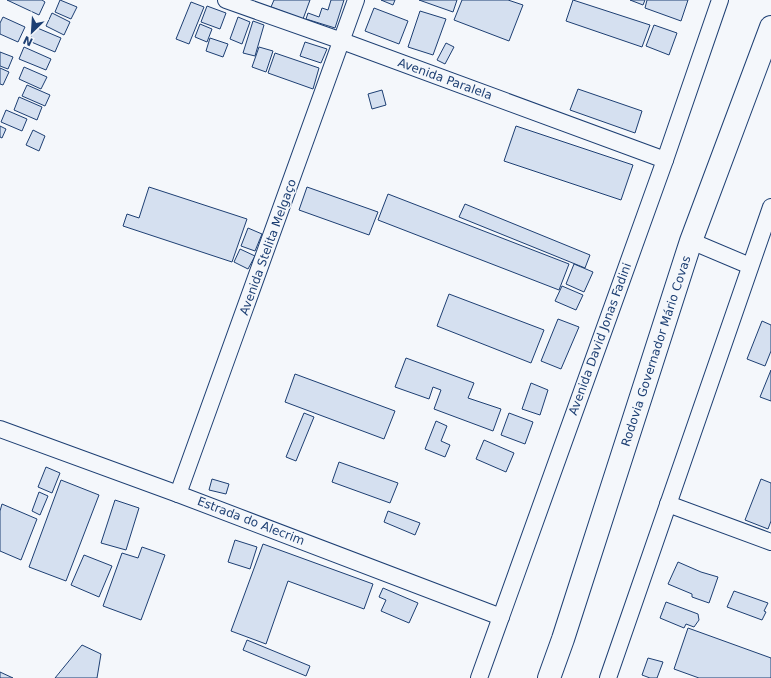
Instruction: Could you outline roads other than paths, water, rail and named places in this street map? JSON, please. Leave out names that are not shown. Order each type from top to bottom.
[{"type":"highway","name":"Rodovia Governador Mário Covas","points":[[550,678],[564,639],[691,241],[771,27]]},
{"type":"street","name":"Avenida Paralela","points":[[226,0],[342,41],[665,160]]},
{"type":"street","name":"Avenida Stelita Melgaço","points":[[178,494],[356,0]]},
{"type":"street","name":"Avenida David Jonas Fadini","points":[[479,678],[665,160],[720,0]]},
{"type":"street","points":[[608,678],[750,266],[768,224],[771,207]]},
{"type":"street","points":[[691,241],[750,266]]},
{"type":"street","name":"Estrada do Alecrim","points":[[0,428],[501,617]]},
{"type":"street","points":[[668,504],[771,542]]}]
